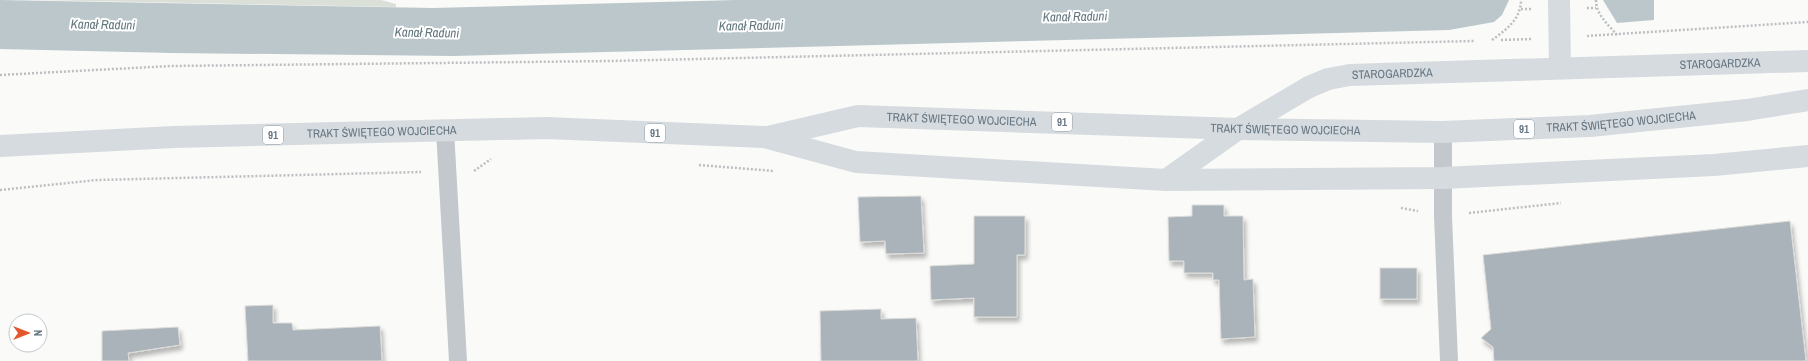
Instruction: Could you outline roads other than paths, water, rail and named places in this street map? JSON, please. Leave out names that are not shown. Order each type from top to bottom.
[{"type":"main road","points":[[1559,0],[1560,68]]},
{"type":"main road","name":"STAROGARDZKA","points":[[1166,180],[1238,129],[1309,87],[1328,79],[1350,75],[1808,61]]},
{"type":"main road","name":"TRAKT ŚWIĘTEGO WOJCIECHA","points":[[764,137],[858,116],[1238,129],[1443,132],[1590,126],[1747,110],[1808,100]]},
{"type":"main road","name":"TRAKT ŚWIĘTEGO WOJCIECHA","points":[[0,146],[116,139],[546,128],[764,137],[856,162],[1166,180],[1443,178],[1714,165],[1808,156]]},
{"type":"lane","points":[[446,130],[458,361]]},
{"type":"lane","points":[[1443,132],[1443,178],[1449,361]]},
{"type":"water","name":"Kanał Raduni","points":[[0,0],[433,8],[736,0],[1509,0],[1502,15],[1494,22],[1449,30],[454,56],[172,53],[0,49]]},
{"type":"water","points":[[1603,0],[1654,0],[1654,20],[1617,23]]}]
